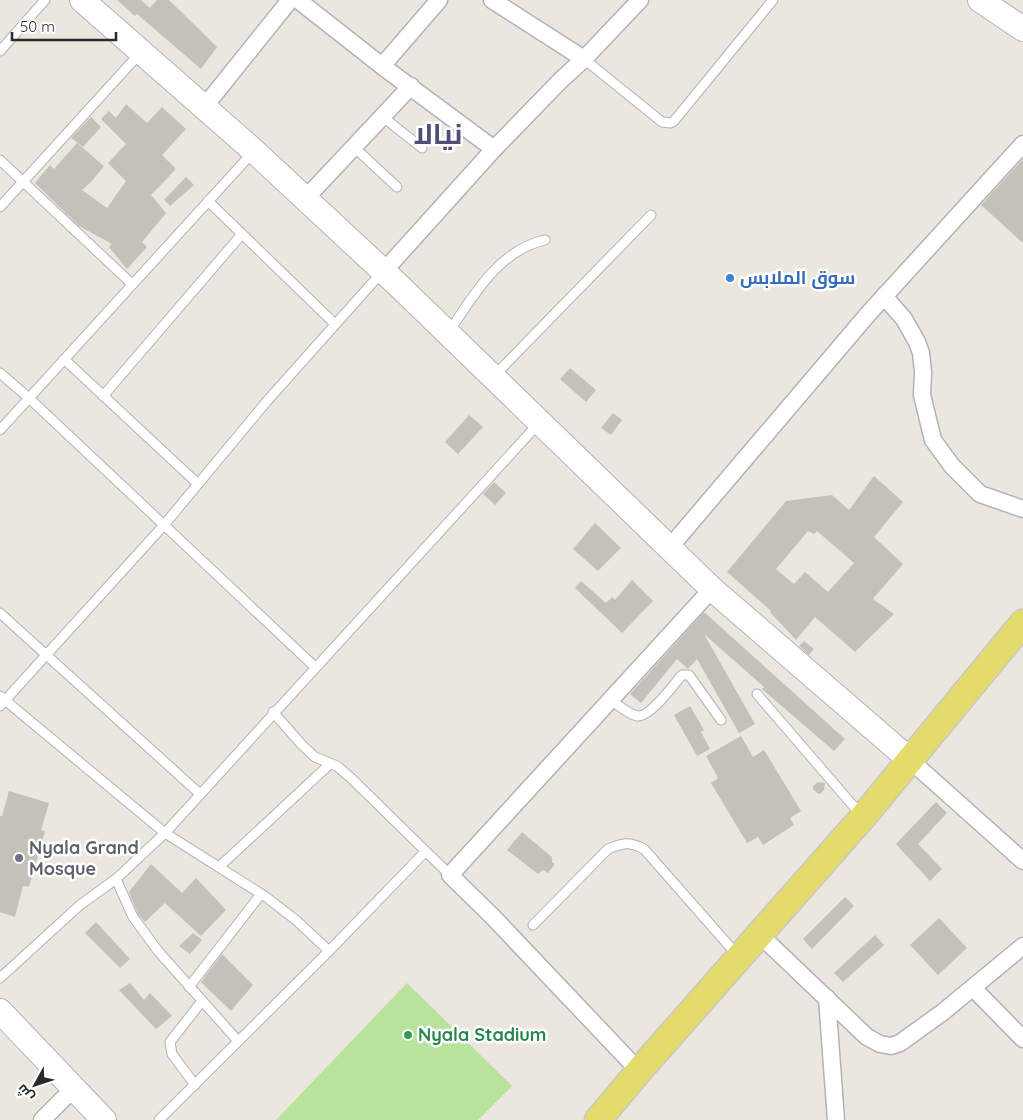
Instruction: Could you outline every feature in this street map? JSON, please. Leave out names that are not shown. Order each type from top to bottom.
[{"type":"main road","points":[[82,0],[205,106],[384,271],[670,546],[712,589],[910,760]]},
{"type":"main road","points":[[980,0],[1023,29]]},
{"type":"main road","points":[[598,1120],[863,817],[1023,623]]},
{"type":"main road","points":[[0,1011],[104,1120]]},
{"type":"street","points":[[205,106],[290,0]]},
{"type":"street","points":[[298,0],[382,66],[494,149]]},
{"type":"street","points":[[382,66],[439,0]]},
{"type":"street","points":[[492,0],[584,59]]},
{"type":"street","points":[[384,271],[494,149],[640,0]]},
{"type":"street","points":[[305,199],[411,86]]},
{"type":"street","points":[[670,546],[884,296],[1023,144]]},
{"type":"street","points":[[884,296],[904,319],[921,353],[923,372],[922,395],[933,440],[952,466],[980,494],[1023,509]]},
{"type":"street","points":[[639,1071],[493,917],[450,875],[712,589]]},
{"type":"street","points":[[910,760],[1023,861]]},
{"type":"street","points":[[760,935],[867,1037],[880,1044],[891,1046],[900,1043],[943,1012],[1023,946]]},
{"type":"street","points":[[973,988],[1023,1039]]},
{"type":"street","points":[[826,998],[836,1120]]},
{"type":"street","points":[[42,1120],[74,1088]]},
{"type":"lane","points":[[0,51],[45,0]]},
{"type":"lane","points":[[584,59],[662,122],[670,123],[674,121],[773,0]]},
{"type":"lane","points":[[0,207],[141,52]]},
{"type":"lane","points":[[383,117],[422,148]]},
{"type":"lane","points":[[354,147],[397,187]]},
{"type":"lane","points":[[0,430],[254,151]]},
{"type":"lane","points":[[0,160],[132,284]]},
{"type":"lane","points":[[208,201],[335,324]]},
{"type":"lane","points":[[493,377],[651,215]]},
{"type":"lane","points":[[104,396],[242,234]]},
{"type":"lane","points":[[449,333],[488,276],[510,256],[533,243],[545,240]]},
{"type":"lane","points":[[329,951],[296,921],[261,894],[165,833],[2,701],[164,525],[267,400],[384,271]]},
{"type":"lane","points":[[64,359],[198,484]]},
{"type":"lane","points":[[0,373],[315,667]]},
{"type":"lane","points":[[0,978],[80,905],[116,879],[165,833],[541,421]]},
{"type":"lane","points":[[0,613],[200,794]]},
{"type":"lane","points":[[611,700],[635,716],[642,716],[650,712],[682,675],[686,674],[689,675],[721,720]]},
{"type":"lane","points":[[757,694],[863,817]]},
{"type":"lane","points":[[274,712],[315,758],[337,766],[450,875]]},
{"type":"lane","points":[[219,867],[330,764]]},
{"type":"lane","points":[[533,925],[608,849],[621,844],[633,843],[644,849],[740,958]]},
{"type":"lane","points":[[159,1120],[329,951],[425,852]]},
{"type":"lane","points":[[116,879],[134,917],[158,952],[238,1041]]},
{"type":"lane","points":[[189,986],[261,894]]},
{"type":"lane","points":[[195,1085],[172,1054],[170,1042],[202,1001]]},
{"type":"green space","name":"Nyala Stadium","points":[[407,983],[512,1086],[478,1120],[276,1120]]},
{"type":"building","points":[[117,0],[141,0],[150,8],[157,0],[169,0],[217,47],[201,69],[137,14],[135,16]]},
{"type":"building","points":[[126,104],[147,123],[162,107],[186,129],[162,155],[176,169],[151,195],[166,213],[142,242],[147,247],[127,269],[109,247],[112,244],[79,226],[35,183],[50,165],[54,169],[77,143],[104,166],[82,190],[107,208],[126,181],[108,163],[126,144],[101,119],[109,111],[116,118]]},
{"type":"building","points":[[91,117],[101,127],[83,147],[71,138]]},
{"type":"building","points":[[1023,159],[1023,243],[981,205]]},
{"type":"building","points":[[186,177],[194,185],[170,206],[164,200]]},
{"type":"building","points":[[570,368],[596,390],[586,402],[560,379]]},
{"type":"building","points":[[613,413],[622,420],[611,435],[601,428]]},
{"type":"building","points":[[469,415],[483,427],[458,454],[445,442]]},
{"type":"building","points":[[874,476],[903,502],[874,537],[903,564],[873,599],[894,614],[855,652],[815,617],[796,640],[771,611],[727,572],[786,501],[832,495],[849,510]],"holes":[[[808,531],[814,534],[817,531],[854,563],[828,592],[805,572],[794,584],[776,569]]]},
{"type":"building","points":[[494,482],[506,493],[495,505],[483,494]]},
{"type":"building","points":[[595,523],[621,548],[598,571],[573,549]]},
{"type":"building","points":[[632,580],[653,601],[622,633],[575,588],[581,581],[606,603],[612,597],[615,600]]},
{"type":"building","points":[[704,612],[845,739],[834,751],[762,689],[764,687],[704,634],[755,724],[739,733],[697,659],[688,669],[677,659],[641,703],[630,694]]},
{"type":"building","points":[[804,641],[814,649],[809,655],[799,646]]},
{"type":"building","points":[[690,706],[704,730],[701,732],[710,749],[697,756],[674,715]]},
{"type":"building","points":[[741,736],[753,757],[764,750],[801,811],[790,818],[794,825],[763,845],[758,837],[747,843],[711,783],[718,778],[706,756]]},
{"type":"building","points":[[818,782],[825,783],[824,790],[820,794],[813,789],[813,786]]},
{"type":"building","name":"Nyala Grand Mosque","points":[[9,791],[49,803],[41,830],[45,831],[29,887],[23,886],[15,917],[0,912],[0,816],[2,816]]},
{"type":"building","points":[[936,802],[947,813],[918,844],[942,869],[930,881],[896,844]]},
{"type":"building","points":[[522,832],[552,857],[552,862],[555,864],[548,873],[543,870],[538,874],[507,850]]},
{"type":"building","points":[[151,864],[182,893],[196,878],[226,910],[201,936],[165,903],[145,922],[138,914],[129,892]]},
{"type":"building","points":[[845,897],[854,906],[812,949],[803,939]]},
{"type":"building","points":[[939,918],[967,948],[938,975],[910,945]]},
{"type":"building","points":[[96,922],[130,959],[120,968],[85,933]]},
{"type":"building","points":[[193,933],[202,940],[190,954],[179,946]]},
{"type":"building","points":[[875,935],[884,945],[843,982],[834,973]]},
{"type":"building","points":[[222,954],[253,985],[231,1011],[201,982]]},
{"type":"building","points":[[130,983],[144,1000],[150,993],[172,1016],[156,1029],[119,990]]},
{"type":"place","name":"سوق الملابس","points":[[730,278]]},
{"type":"place","name":"Nyala Grand Mosque","points":[[19,858]]},
{"type":"place","name":"Nyala Stadium","points":[[408,1035]]},
{"type":"district","name":"نيالا","points":[[438,134]]}]
